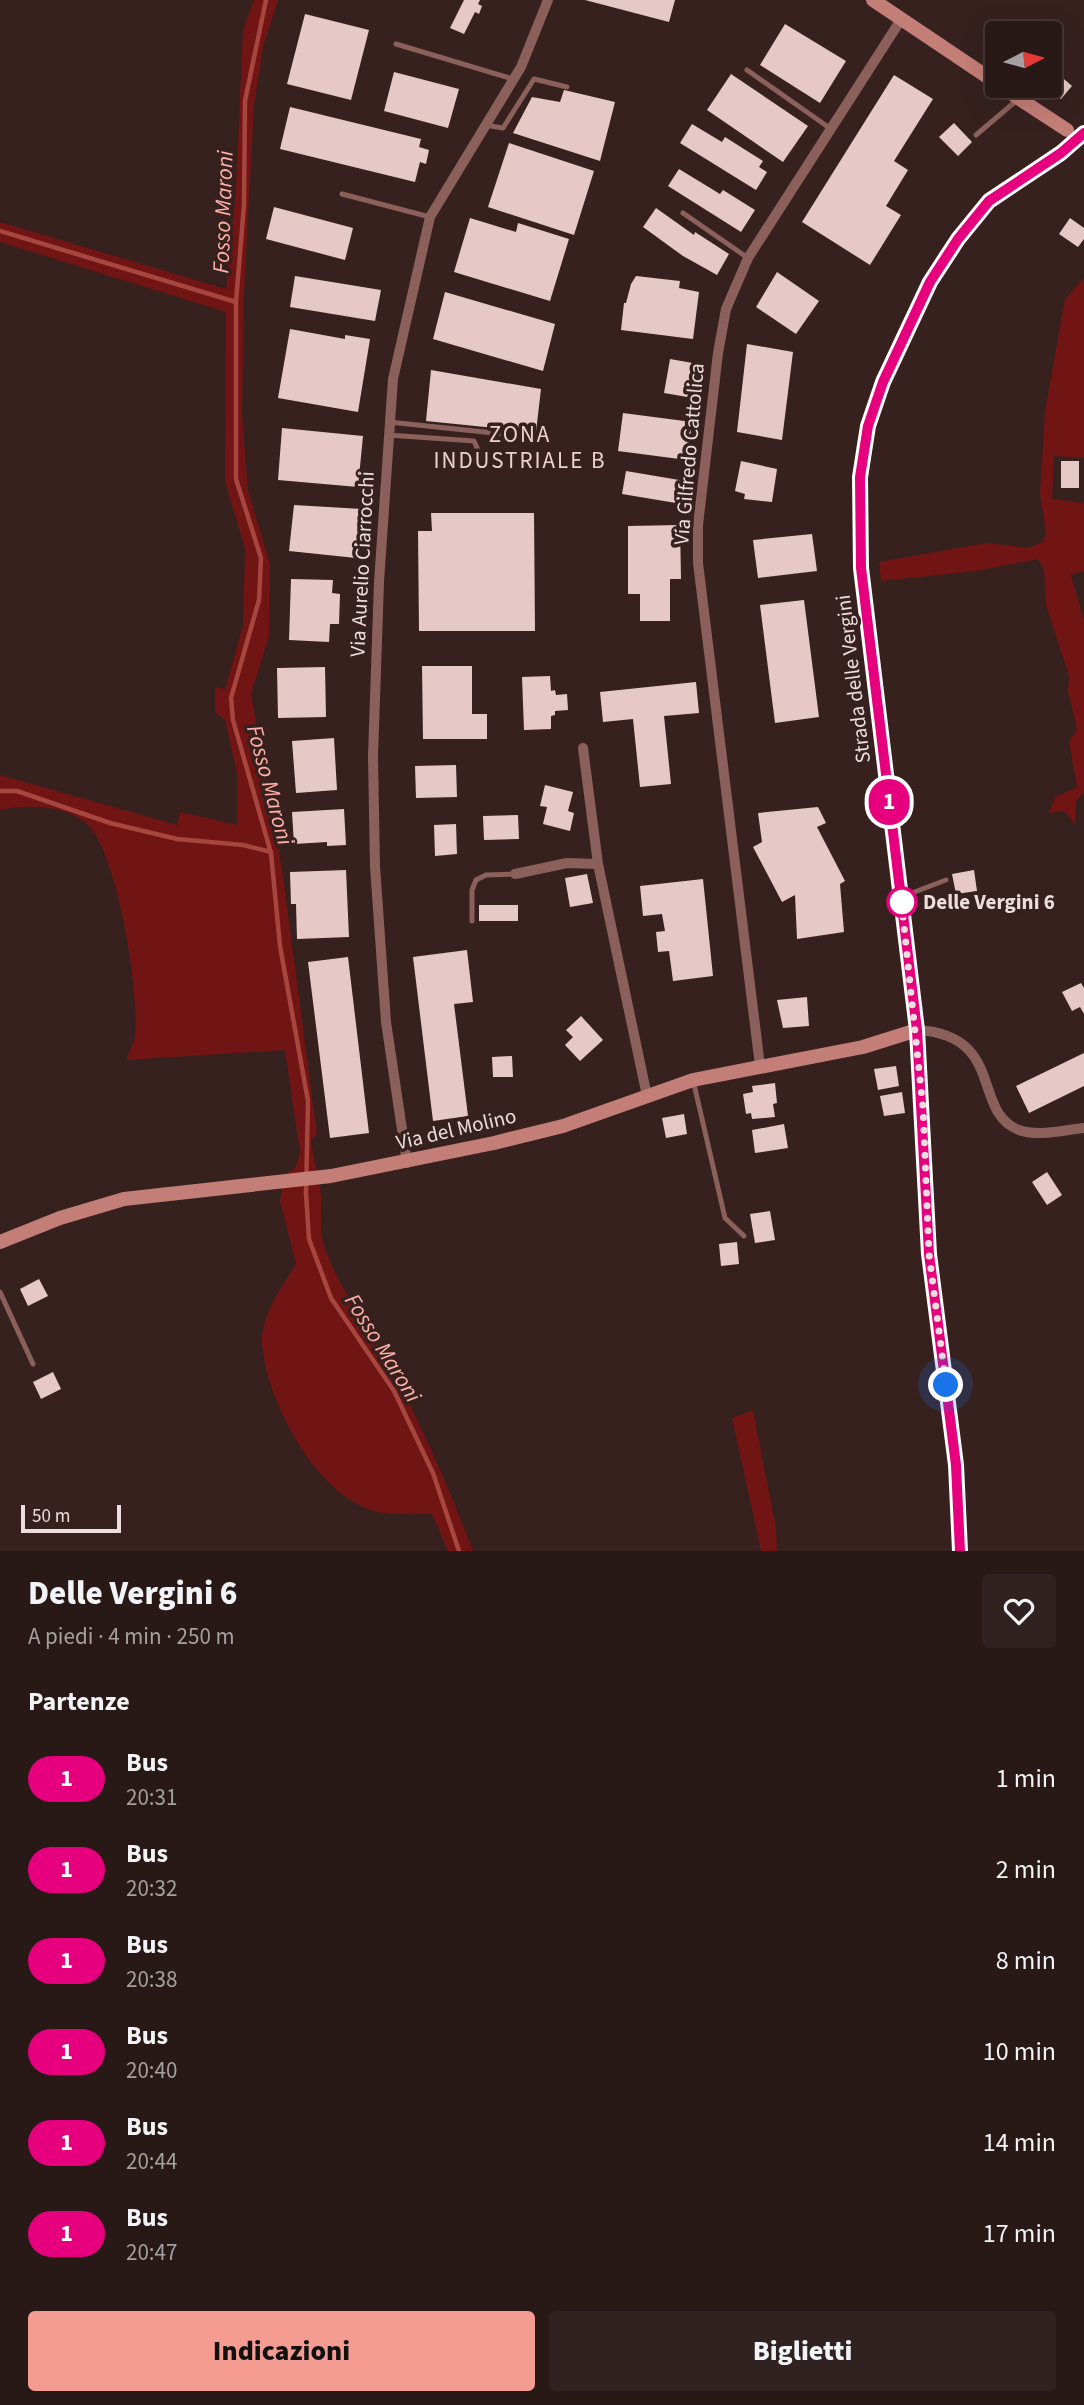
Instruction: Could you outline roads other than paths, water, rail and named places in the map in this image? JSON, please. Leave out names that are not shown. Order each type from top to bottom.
[{"type":"main road","points":[[873,0],[985,75]]},
{"type":"main road","points":[[1019,99],[1067,130]]},
{"type":"main road","name":"Strada delle Vergini","points":[[960,1551],[956,1465],[929,1254],[917,1030],[861,568],[860,477],[868,426],[901,340],[958,239],[989,201],[1084,133]]},
{"type":"main road","name":"Via del Molino","points":[[0,1242],[60,1218],[124,1199],[164,1192],[274,1183],[407,1163],[563,1126],[693,1080],[863,1047],[917,1030]]},
{"type":"street","name":"Via Aurelio Ciarrocchi","points":[[407,1163],[386,1022],[375,852],[373,756],[378,595],[389,422],[398,349],[430,217],[513,79],[548,0]]},
{"type":"street","name":"Via Gilfredo Cattolica","points":[[760,1066],[698,563],[698,525],[718,352],[726,309],[748,258],[902,18]]},
{"type":"street","points":[[583,747],[598,864],[647,1096]]},
{"type":"street","points":[[515,874],[567,863],[598,864]]},
{"type":"street","points":[[917,1030],[945,1034],[974,1053],[995,1104],[1004,1119],[1017,1130],[1046,1132],[1084,1128]]},
{"type":"lane","points":[[396,44],[513,79]]},
{"type":"lane","points":[[747,70],[831,128]]},
{"type":"lane","points":[[485,125],[503,128],[534,79],[567,87]]},
{"type":"lane","points":[[976,135],[1019,99]]},
{"type":"lane","points":[[342,194],[430,217]]},
{"type":"lane","points":[[683,214],[748,258]]},
{"type":"lane","points":[[389,422],[503,434]]},
{"type":"lane","points":[[388,435],[474,441],[481,457]]},
{"type":"lane","points":[[472,922],[472,890],[476,880],[486,875],[515,874]]},
{"type":"lane","points":[[901,897],[946,880]]},
{"type":"lane","points":[[693,1080],[725,1218],[744,1236]]},
{"type":"lane","points":[[0,1292],[33,1364]]},
{"type":"waterway","name":"Fosso Maroni","points":[[266,0],[245,101],[244,205],[236,302],[236,479],[261,558],[259,600],[231,698],[233,720],[271,853],[280,946],[308,1101],[306,1194],[309,1239],[331,1298],[394,1391],[433,1473],[459,1551]]},
{"type":"waterway","points":[[0,231],[236,302]]},
{"type":"waterway","points":[[0,791],[17,791],[110,823],[177,839],[243,845],[271,852]]},
{"type":"place","name":"Delle Vergini 6","points":[[902,902]]},
{"type":"district","name":"ZONA INDUSTRIALE B","points":[[520,447]]}]
